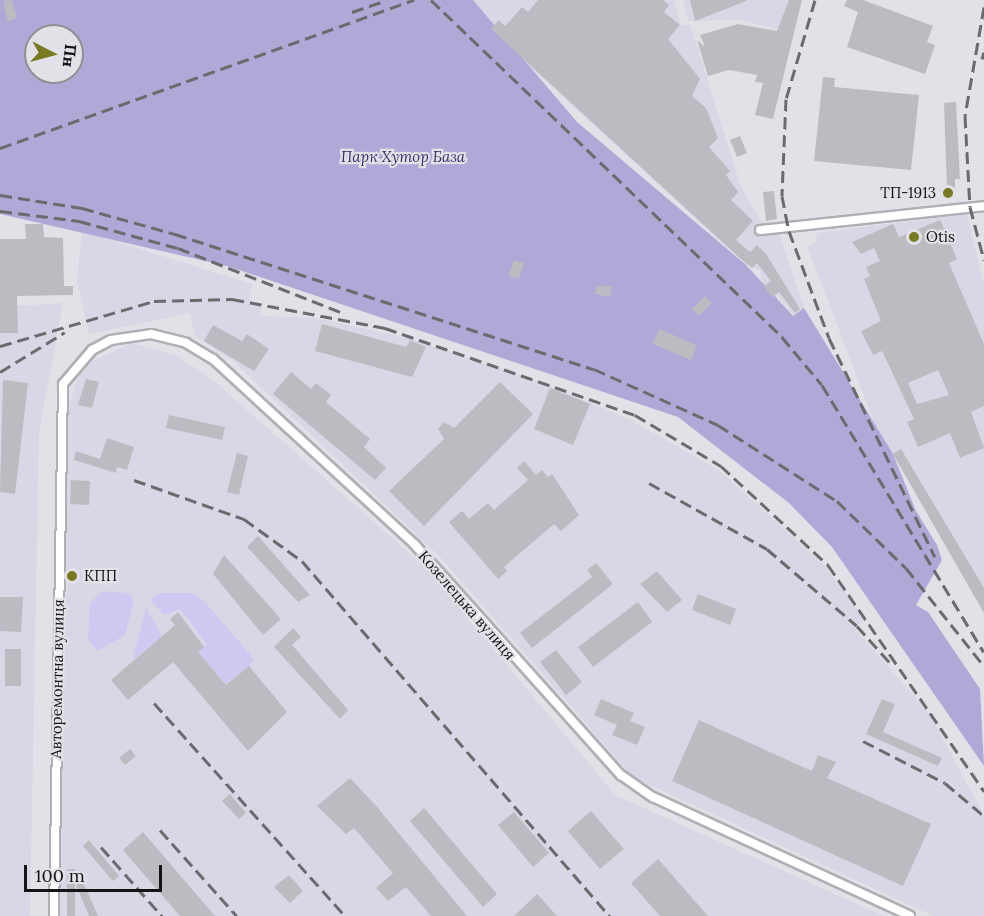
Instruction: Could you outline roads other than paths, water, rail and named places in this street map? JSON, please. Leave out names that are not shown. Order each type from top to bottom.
[{"type":"street","points":[[760,230],[984,206]]},
{"type":"street","name":"Козелецька вулиця","points":[[61,406],[67,376],[92,350],[132,335],[186,343],[268,408],[415,545],[621,775],[652,797],[910,916]]},
{"type":"street","name":"Авторемонтна вулиця","points":[[54,916],[61,406]]},
{"type":"railway","points":[[352,12],[386,0]]},
{"type":"railway","points":[[0,148],[414,0]]},
{"type":"railway","points":[[431,0],[782,337],[822,385],[984,652]]},
{"type":"railway","points":[[815,0],[786,99],[782,196],[789,231],[829,338],[935,557]]},
{"type":"railway","points":[[984,7],[965,116],[970,207],[984,260]]},
{"type":"railway","points":[[982,59],[984,52]]},
{"type":"railway","points":[[0,195],[82,208],[175,234],[594,369],[718,425],[837,501],[906,568],[984,666]]},
{"type":"railway","points":[[0,211],[79,221],[178,248],[343,313]]},
{"type":"railway","points":[[0,346],[154,301],[232,299],[385,328],[635,415],[721,466],[828,565],[984,791]]},
{"type":"railway","points":[[0,372],[65,332]]},
{"type":"railway","points":[[134,480],[244,519],[302,561],[610,916]]},
{"type":"railway","points":[[649,483],[767,549],[857,626],[892,665]]},
{"type":"railway","points":[[154,703],[345,916]]},
{"type":"railway","points":[[863,741],[945,783],[984,816]]},
{"type":"railway","points":[[160,830],[237,916]]},
{"type":"railway","points":[[101,847],[162,916]]},
{"type":"place","name":"ТП-1913","points":[[948,193]]},
{"type":"place","name":"Otis","points":[[914,237]]},
{"type":"place","name":"КПП","points":[[72,576]]},
{"type":"park label","name":"Парк Хутор База","points":[[403,157]]}]
